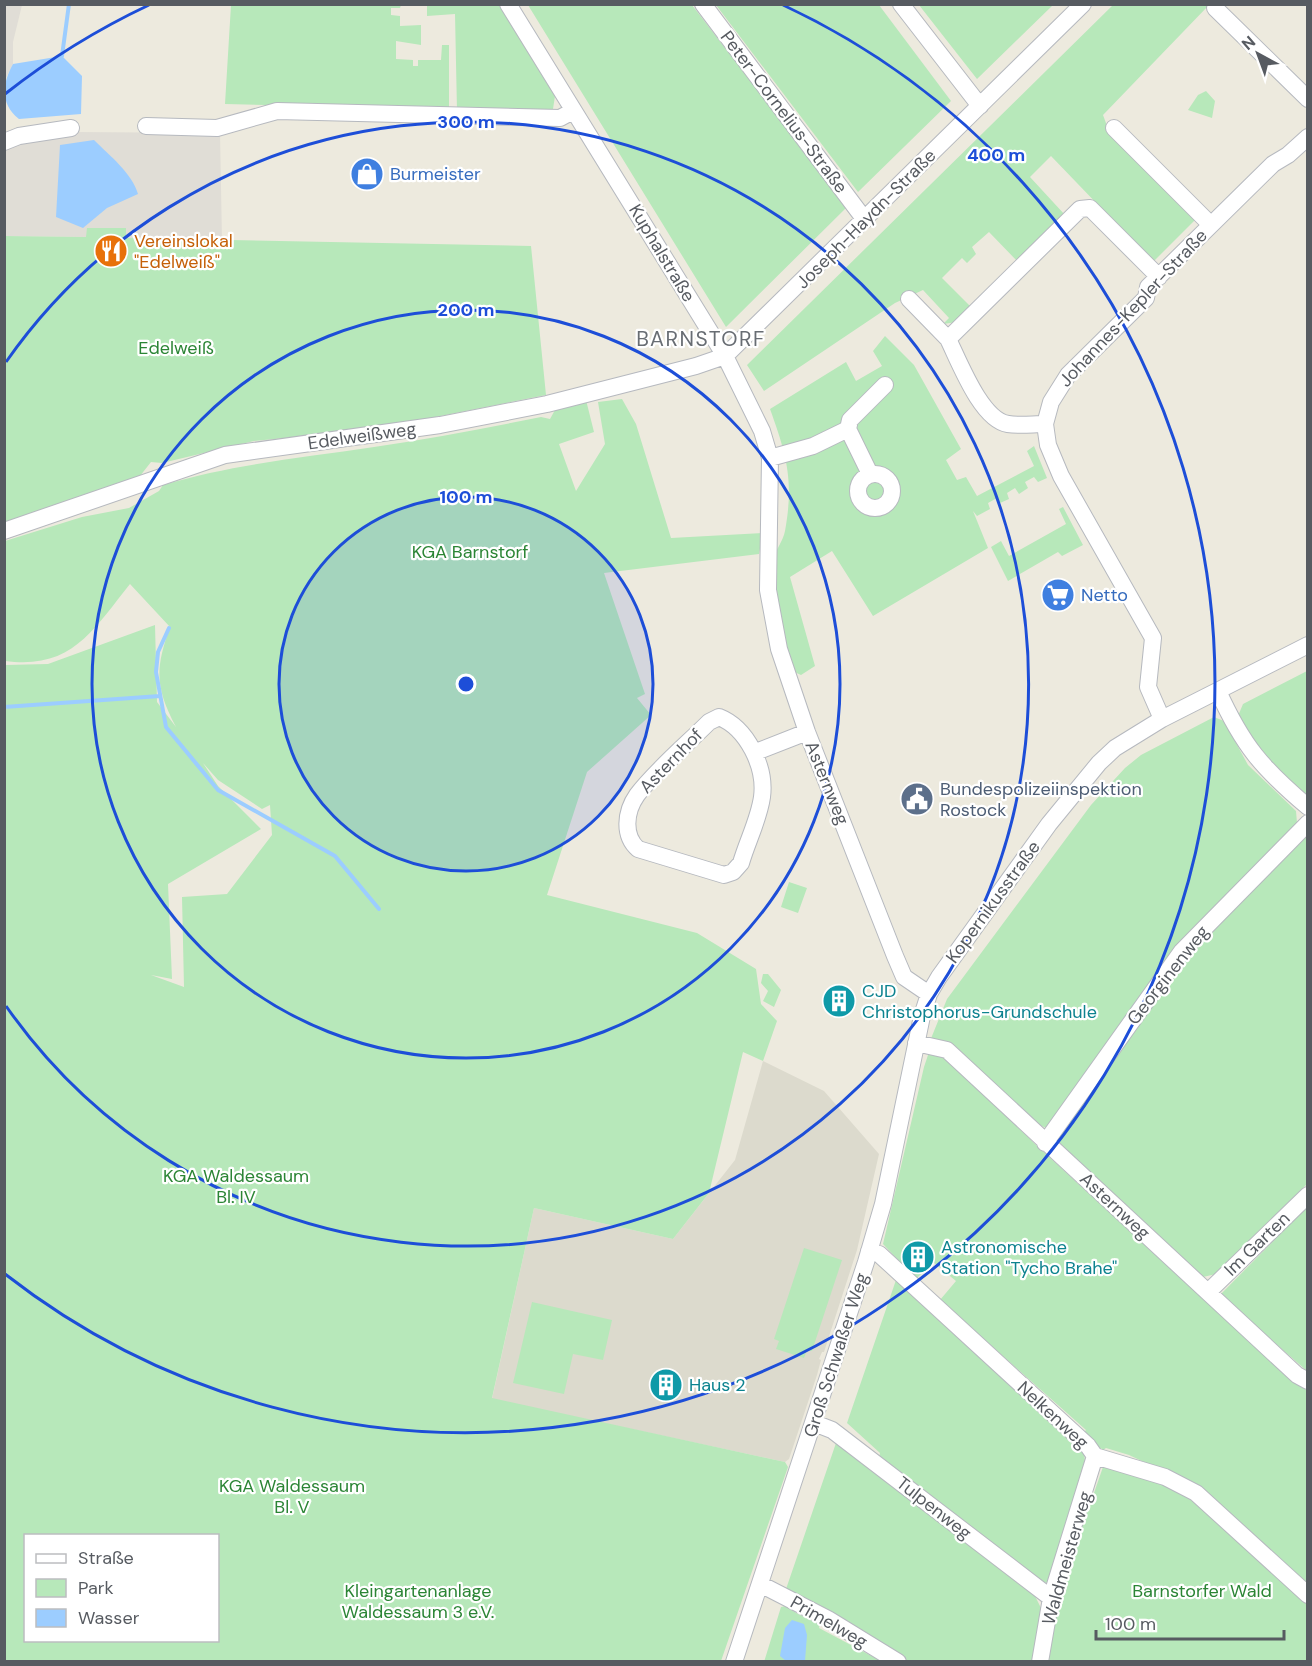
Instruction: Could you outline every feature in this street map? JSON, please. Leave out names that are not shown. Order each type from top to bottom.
[{"type":"street","name":"Kuphalstraße","points":[[508,4],[725,356],[762,431],[770,458],[768,553]]},
{"type":"street","name":"Peter-Cornelius-Straße","points":[[703,4],[865,220]]},
{"type":"street","points":[[902,4],[980,106]]},
{"type":"street","name":"Joseph-Haydn-Straße","points":[[725,356],[1083,4]]},
{"type":"street","points":[[1215,8],[1308,99]]},
{"type":"street","points":[[146,126],[217,128],[277,111],[560,118],[573,111]]},
{"type":"street","points":[[4,142],[19,136],[71,128]]},
{"type":"street","name":"Johannes-Kepler-Straße","points":[[1114,128],[1211,225]]},
{"type":"street","name":"Johannes-Kepler-Straße","points":[[1045,424],[1051,402],[1062,382],[1146,298],[1149,287],[1158,277],[1274,164],[1308,137]]},
{"type":"street","points":[[948,339],[1080,209],[1090,208],[1158,277]]},
{"type":"street","points":[[909,299],[948,339],[976,393],[993,416],[1006,424],[1045,424],[1048,445],[1061,476],[1153,638],[1148,687],[1162,719]]},
{"type":"street","name":"Edelweißweg","points":[[4,531],[77,508],[214,458],[440,425],[547,404],[696,366],[725,356]]},
{"type":"street","points":[[870,474],[848,429],[850,420],[885,385]]},
{"type":"street","points":[[770,458],[813,446],[848,429]]},
{"type":"street","name":"Asternweg","points":[[768,553],[768,590],[779,649],[807,732],[904,977],[929,994]]},
{"type":"street","name":"Kopernikusstraße","points":[[916,1043],[929,994],[1075,791],[1115,748],[1162,719],[1308,645]]},
{"type":"street","points":[[1218,691],[1240,736],[1256,758],[1308,807]]},
{"type":"street","name":"Asternhof","points":[[719,717],[732,722],[756,752],[762,795],[741,863],[733,872],[724,875],[638,849],[629,842],[626,831],[636,797],[709,722],[719,717]]},
{"type":"street","points":[[756,752],[807,732]]},
{"type":"street","name":"Georginenweg","points":[[1046,1143],[1182,951],[1308,823]]},
{"type":"street","name":"Asternweg","points":[[916,1043],[947,1050],[1208,1292],[1308,1381]]},
{"type":"street","name":"Groß Schwaßer Weg","points":[[734,1662],[814,1423],[883,1204],[916,1043]]},
{"type":"street","name":"Im Garten","points":[[1208,1292],[1308,1195]]},
{"type":"street","name":"Nelkenweg","points":[[869,1251],[879,1254],[1088,1446],[1095,1456],[1165,1477],[1196,1493],[1225,1516],[1308,1595]]},
{"type":"street","name":"Tulpenweg","points":[[814,1423],[832,1430],[1051,1598]]},
{"type":"street","name":"Waldmeisterweg","points":[[1040,1662],[1051,1598],[1095,1456]]},
{"type":"street","name":"Primelweg","points":[[760,1584],[828,1619],[898,1662]]},
{"type":"shaded area","points":[[5,5],[22,5],[13,42],[13,64],[5,80]]},
{"type":"shaded area","points":[[75,132],[220,133],[222,241],[125,238],[126,229],[88,228],[87,237],[5,236],[5,147]]},
{"type":"shaded area","points":[[763,1061],[824,1091],[879,1154],[857,1250],[824,1352],[819,1359],[821,1360],[817,1375],[789,1459],[785,1462],[492,1399],[534,1208],[673,1239],[735,1160]]},
{"type":"green space","points":[[231,5],[401,5],[400,8],[391,8],[391,15],[400,16],[400,26],[421,25],[421,45],[396,41],[396,59],[413,60],[413,66],[418,66],[418,60],[441,60],[442,45],[449,45],[449,109],[225,104]]},
{"type":"green space","points":[[427,5],[499,5],[555,96],[553,109],[547,114],[457,111],[455,14],[427,16]]},
{"type":"green space","points":[[528,5],[692,5],[847,207],[726,327]]},
{"type":"green space","points":[[716,5],[879,5],[951,101],[858,192]]},
{"type":"green space","points":[[919,5],[1053,5],[977,79]]},
{"type":"green space","points":[[1113,5],[1209,5],[1103,115],[1110,134],[1197,218],[1153,262],[1051,156],[1030,177],[1065,215],[1018,262],[989,232],[972,247],[976,254],[967,263],[962,258],[942,278],[972,308],[957,322],[943,324],[949,318],[923,290],[895,303],[764,391],[747,365]]},
{"type":"green space","points":[[1206,91],[1215,101],[1212,118],[1188,110],[1198,95]]},
{"type":"green space","name":"Edelweiß","points":[[87,228],[126,228],[126,238],[531,246],[546,395],[375,429],[254,441],[162,463],[151,462],[140,476],[5,525],[4,236],[86,237]]},
{"type":"green space","points":[[885,336],[914,365],[961,449],[946,460],[957,480],[966,477],[977,496],[1034,466],[1027,451],[1034,446],[1047,478],[1038,482],[1034,477],[1025,482],[1028,488],[1019,494],[1015,488],[1007,493],[1009,499],[1000,503],[997,498],[988,503],[990,509],[977,516],[973,511],[988,548],[873,616],[832,551],[790,577],[815,666],[801,675],[790,670],[774,585],[775,556],[783,538],[788,513],[789,483],[785,455],[770,409],[846,362],[856,381],[882,366],[873,351]]},
{"type":"green space","points":[[622,399],[636,424],[671,538],[763,533],[759,554],[604,573],[645,694],[637,698],[651,715],[587,772],[547,895],[697,933],[756,969],[761,1004],[777,1021],[763,1061],[743,1052],[709,1193],[673,1239],[534,1208],[492,1398],[785,1462],[788,1467],[721,1661],[5,1661],[5,665],[48,664],[155,625],[157,702],[176,727],[164,700],[160,678],[162,655],[170,627],[130,584],[92,631],[64,653],[48,659],[28,662],[5,661],[5,541],[82,517],[129,508],[159,491],[163,485],[189,478],[541,417],[550,419],[555,410],[586,400],[594,432],[559,444],[576,491],[605,444],[598,402]],"holes":[[[203,763],[218,780],[262,809],[270,805],[272,835],[227,894],[182,897],[184,987],[151,975],[172,979],[168,884],[261,829],[218,786]]]},
{"type":"green space","points":[[1063,507],[1083,545],[1062,556],[1058,552],[1008,581],[991,547],[1001,541],[1009,556],[1066,524],[1059,509]]},
{"type":"green space","points":[[1307,671],[1307,799],[1272,767],[1238,716],[1243,704]]},
{"type":"green space","points":[[1214,717],[1224,721],[1248,765],[1296,811],[1297,823],[1182,943],[1152,979],[1048,1129],[1038,1124],[959,1050],[930,1041],[947,999],[1091,805],[1125,768],[1141,755]]},
{"type":"green space","points":[[1307,834],[1307,1184],[1216,1274],[1203,1277],[1057,1141],[1057,1137],[1189,955]]},
{"type":"green space","points":[[789,882],[807,888],[798,913],[781,907]]},
{"type":"green space","points":[[763,974],[768,974],[781,990],[774,1007],[763,1001],[768,991],[761,983]]},
{"type":"green space","points":[[934,1051],[944,1055],[1034,1143],[1275,1365],[1307,1391],[1307,1588],[1180,1479],[1129,1455],[1106,1448],[1103,1450],[1082,1434],[1086,1430],[940,1300],[956,1281],[933,1262],[916,1279],[883,1244],[924,1067],[928,1055]]},
{"type":"green space","points":[[1307,1207],[1307,1371],[1220,1295]]},
{"type":"green space","points":[[804,1248],[842,1260],[812,1351],[807,1350],[804,1358],[776,1349],[779,1341],[774,1339]]},
{"type":"green space","points":[[896,1280],[1084,1453],[1085,1461],[1049,1582],[1044,1583],[879,1458],[880,1453],[847,1423]]},
{"type":"green space","points":[[532,1302],[612,1320],[603,1360],[573,1354],[564,1394],[513,1383]]},
{"type":"green space","points":[[836,1443],[1035,1596],[1042,1610],[1034,1661],[905,1661],[785,1592]]},
{"type":"green space","name":"Barnstorfer Wald","points":[[1103,1467],[1165,1477],[1307,1595],[1307,1661],[1049,1662],[1055,1613],[1063,1582]]},
{"type":"green space","points":[[786,1606],[820,1624],[819,1628],[881,1661],[764,1662],[781,1607]]},
{"type":"water","points":[[62,56],[82,76],[81,114],[19,119],[8,107],[5,93],[5,86],[13,64]]},
{"type":"water","points":[[94,140],[126,172],[138,194],[107,208],[83,228],[56,217],[60,145]]},
{"type":"water","points":[[792,1620],[804,1624],[807,1635],[805,1661],[786,1661],[780,1656],[785,1628]]},
{"type":"waterway","points":[[62,56],[69,4]]},
{"type":"waterway","points":[[169,628],[158,652],[156,672],[166,727],[218,790],[335,856],[379,909]]},
{"type":"waterway","points":[[4,707],[160,696]]},
{"type":"place","name":"Burmeister","points":[[367,174]]},
{"type":"place","name":"Vereinslokal \"Edelweiß\"","points":[[111,251]]},
{"type":"place","name":"Netto","points":[[1058,595]]},
{"type":"place","name":"Bundespolizeiinspektion Rostock","points":[[917,799]]},
{"type":"place","name":"CJD Christophorus-Grundschule","points":[[839,1001]]},
{"type":"place","name":"Astronomische Station \"Tycho Brahe\"","points":[[918,1257]]},
{"type":"place","name":"Haus 2","points":[[666,1385]]},
{"type":"district","name":"BARNSTORF","points":[[701,339]]},
{"type":"park label","name":"KGA Barnstorf","points":[[470,552]]},
{"type":"park label","name":"KGA Waldessaum Bl. IV","points":[[236,1186]]},
{"type":"park label","name":"KGA Waldessaum Bl. V","points":[[292,1496]]},
{"type":"park label","name":"Kleingartenanlage Waldessaum 3 e.V.","points":[[418,1601]]}]
